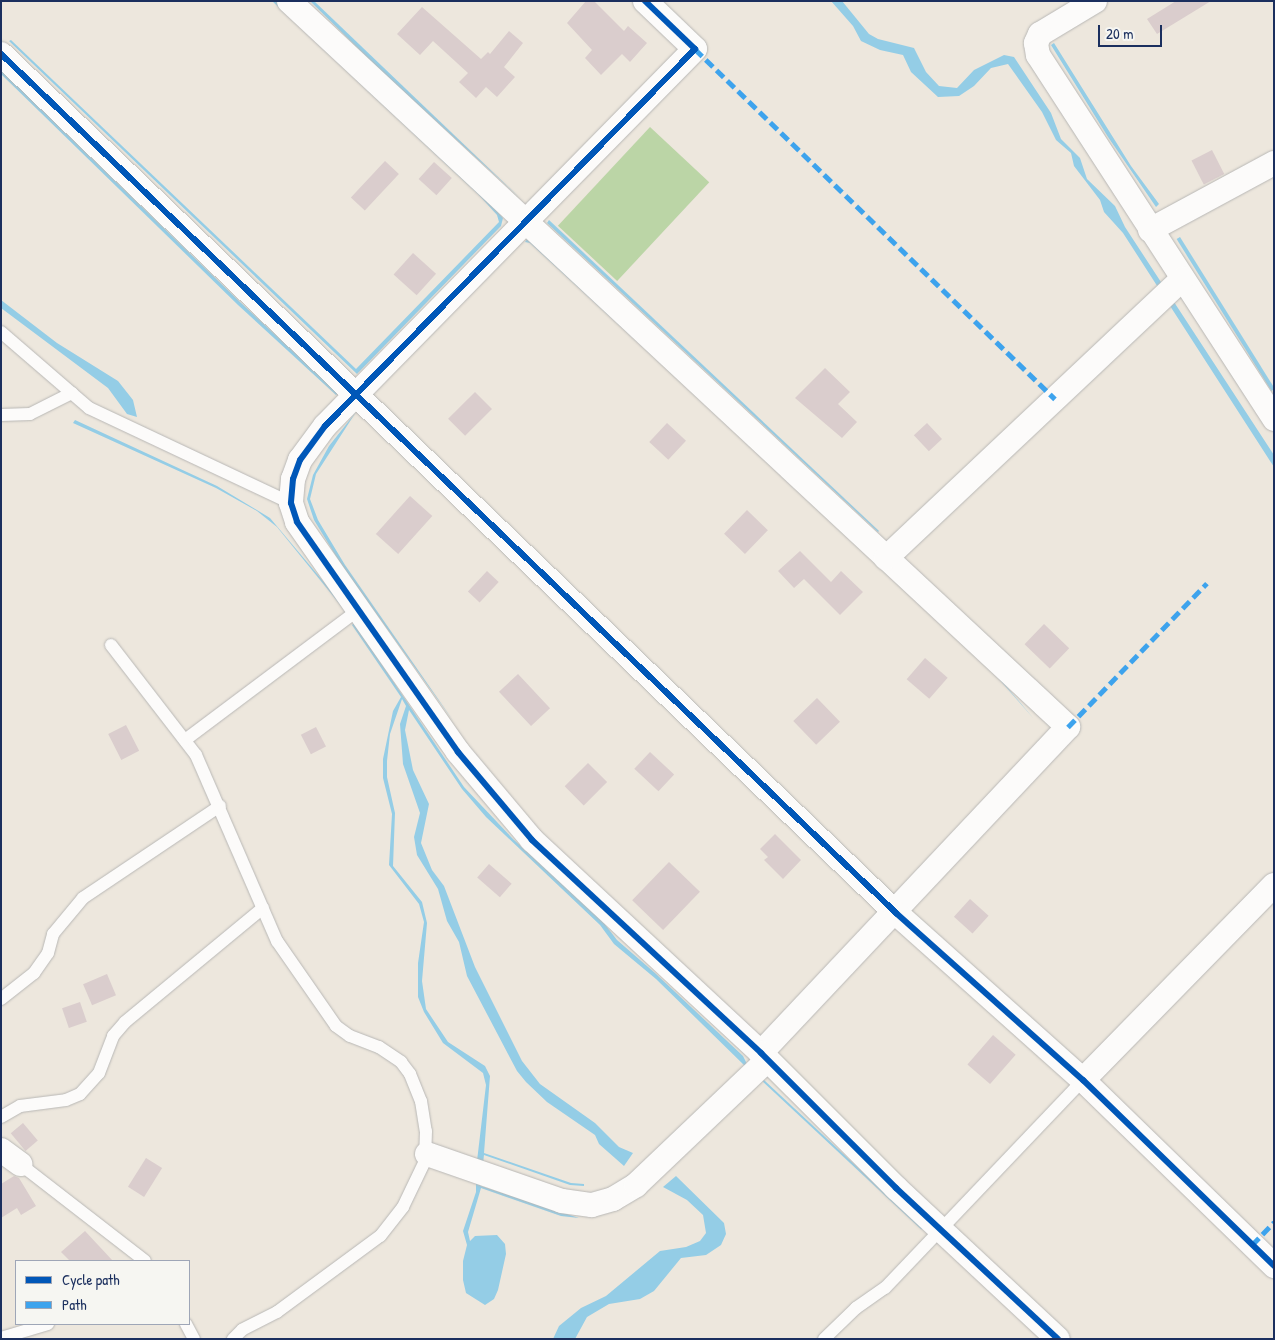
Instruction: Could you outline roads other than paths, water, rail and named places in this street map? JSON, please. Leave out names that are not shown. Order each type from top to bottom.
[{"type":"street","points":[[289,1],[1068,727],[764,1057],[636,1186],[613,1199],[592,1205],[562,1201],[427,1154]]},
{"type":"street","points":[[645,1],[695,50],[325,426],[300,460],[293,479],[292,503],[297,522],[458,752],[532,840],[764,1057],[941,1230],[1058,1339]]},
{"type":"street","points":[[1095,1],[1040,34],[1036,43],[1038,55],[1274,419]]},
{"type":"street","points":[[1,54],[896,913],[1083,1080],[1274,1266]]},
{"type":"street","points":[[1150,230],[1274,162]]},
{"type":"street","points":[[886,558],[1182,279]]},
{"type":"street","points":[[1083,1080],[1274,884]]},
{"type":"street","points":[[1,1150],[20,1164]]},
{"type":"lane","points":[[1,332],[89,408],[292,503]]},
{"type":"lane","points":[[1,415],[30,414],[72,393]]},
{"type":"lane","points":[[185,740],[358,610]]},
{"type":"lane","points":[[112,645],[196,755],[220,806],[277,941],[336,1026],[350,1036],[378,1047],[401,1062],[410,1074],[421,1101],[427,1154],[403,1207],[380,1236],[277,1312],[233,1339]]},
{"type":"lane","points":[[1,999],[34,973],[48,953],[52,934],[83,898],[220,806]]},
{"type":"lane","points":[[1,1117],[20,1106],[66,1100],[80,1094],[99,1073],[113,1036],[126,1022],[263,908]]},
{"type":"lane","points":[[824,1339],[856,1308],[884,1288],[1083,1080]]},
{"type":"lane","points":[[20,1164],[145,1260]]},
{"type":"lane","points":[[1,1338],[45,1325]]},
{"type":"lane","points":[[187,1325],[194,1339]]},
{"type":"water","points":[[272,1],[277,1],[480,192],[503,218],[501,226],[357,374],[9,41],[11,40],[356,369],[499,222],[497,215],[478,194]]},
{"type":"water","points":[[310,1],[314,1],[520,198],[380,70]]},
{"type":"water","points":[[831,1],[842,1],[869,34],[878,39],[914,48],[926,72],[939,86],[957,88],[974,70],[1004,55],[1014,57],[1051,113],[1061,139],[1080,158],[1087,179],[1115,206],[1125,227],[1274,455],[1274,467],[1123,233],[1104,212],[1100,200],[1074,166],[1071,153],[1056,140],[1042,112],[1008,64],[991,68],[974,86],[959,96],[938,97],[911,72],[903,55],[880,50],[861,41],[853,26]]},
{"type":"water","points":[[1054,43],[1131,166],[1159,204],[1156,207],[1108,137],[1051,45]]},
{"type":"water","points":[[1,70],[240,302],[338,393],[336,395],[238,305],[1,74]]},
{"type":"water","points":[[549,220],[879,531],[547,223]]},
{"type":"water","points":[[1180,237],[1274,387],[1271,391],[1177,239]]},
{"type":"water","points":[[527,239],[978,653],[1034,719],[977,654],[530,243],[525,242]]},
{"type":"water","points":[[1,300],[57,343],[118,381],[133,400],[137,417],[127,414],[108,388],[1,308]]},
{"type":"water","points":[[356,412],[316,474],[310,499],[318,520],[345,565],[454,722],[342,566],[314,520],[307,499],[313,475],[329,446]]},
{"type":"water","points":[[75,420],[217,486],[270,518],[344,606],[342,607],[277,527],[257,511],[216,488],[73,423]]},
{"type":"water","points":[[354,623],[464,787],[513,839],[600,918],[617,940],[743,1056],[747,1064],[745,1066],[656,979],[614,944],[600,925],[486,817],[462,789],[409,710],[405,730],[413,770],[429,804],[421,843],[432,870],[444,886],[475,967],[522,1061],[540,1084],[595,1123],[619,1147],[633,1153],[624,1166],[599,1144],[595,1135],[547,1102],[526,1082],[517,1071],[467,976],[459,942],[447,921],[438,889],[417,855],[414,837],[420,813],[403,764],[400,724],[406,706],[402,699],[390,734],[387,761],[387,777],[395,813],[393,866],[422,902],[427,923],[422,981],[426,1009],[448,1042],[485,1066],[490,1076],[484,1153],[571,1183],[584,1184],[584,1186],[570,1185],[484,1155],[483,1163],[477,1161],[486,1085],[483,1073],[443,1043],[424,1012],[418,997],[418,963],[424,922],[419,904],[389,865],[392,814],[383,778],[383,759],[393,711],[401,697],[352,625]]},
{"type":"water","points":[[764,1080],[923,1228],[921,1229],[763,1081]]},
{"type":"water","points":[[676,1176],[724,1223],[726,1234],[721,1245],[706,1255],[681,1258],[654,1291],[640,1299],[609,1304],[587,1317],[575,1339],[553,1339],[559,1326],[581,1308],[606,1296],[660,1251],[686,1247],[700,1241],[706,1233],[703,1215],[687,1200],[663,1187]]},
{"type":"water","points":[[476,1179],[481,1186],[579,1218],[561,1216],[481,1188],[468,1232],[470,1241],[475,1236],[497,1235],[505,1244],[506,1254],[498,1290],[494,1299],[485,1305],[466,1293],[463,1280],[463,1261],[467,1245],[463,1231],[476,1192]]}]
